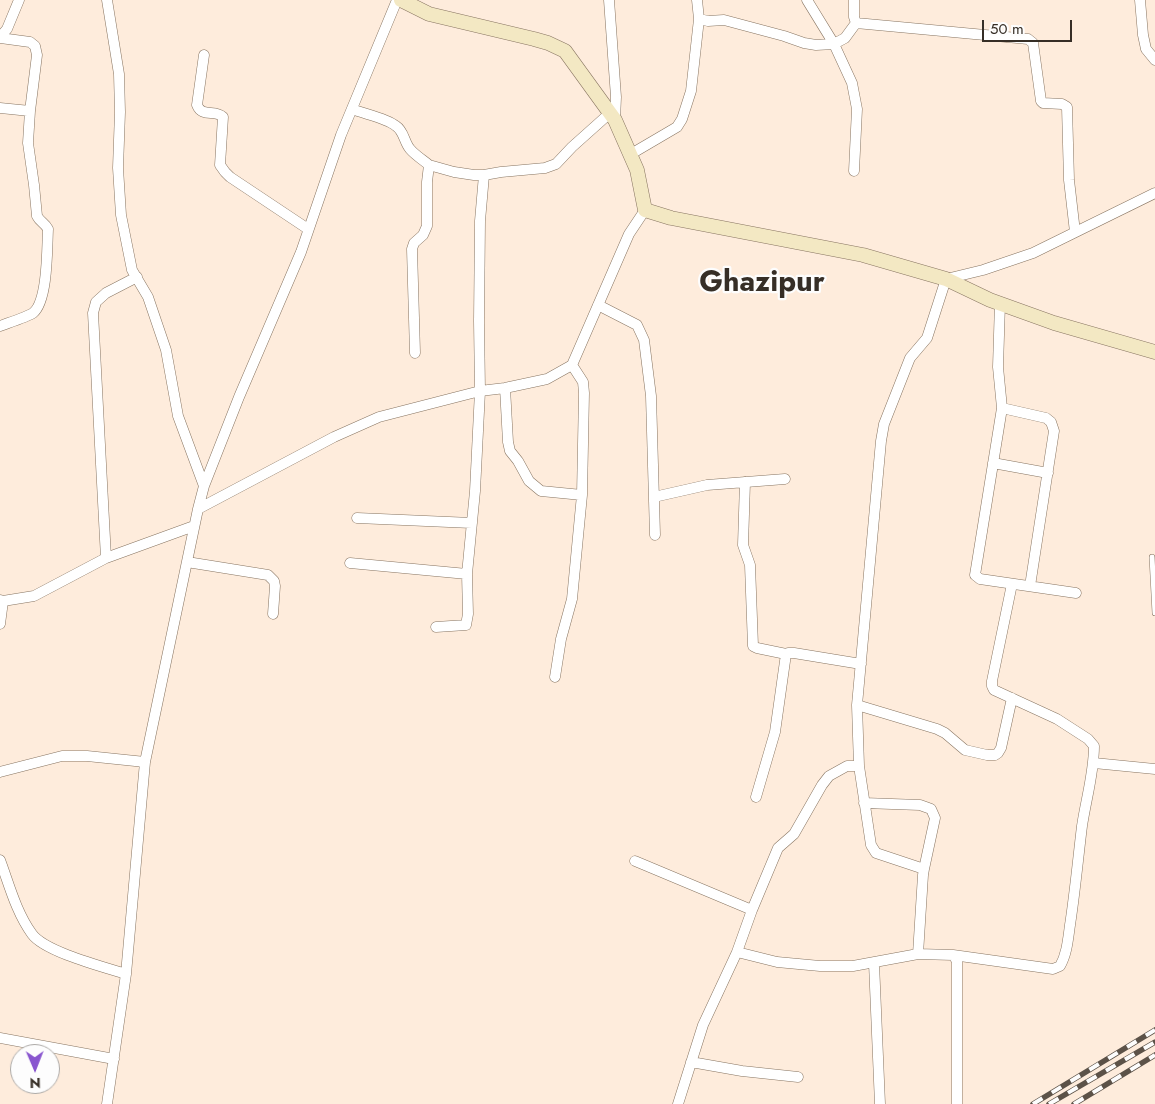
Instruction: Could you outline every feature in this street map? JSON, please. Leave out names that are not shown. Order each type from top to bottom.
[{"type":"street","points":[[0,38],[7,30],[19,0]]},
{"type":"street","points":[[107,0],[119,74],[118,168],[121,215],[132,270],[148,297],[166,350],[178,416],[204,486]]},
{"type":"street","points":[[352,109],[390,122],[398,127],[411,150],[428,165],[454,172],[484,175],[545,168],[556,164],[572,147],[612,117],[616,97],[609,0]]},
{"type":"street","points":[[631,154],[677,128],[682,119],[691,91],[698,19],[697,0]]},
{"type":"street","points":[[807,0],[834,44],[852,82],[857,109],[854,171]]},
{"type":"street","points":[[854,0],[856,23]]},
{"type":"street","points":[[1140,0],[1146,49],[1155,60]]},
{"type":"street","points":[[107,1104],[126,974],[145,762],[198,509],[204,486],[238,397],[301,252],[341,135],[352,109],[403,1],[429,14],[534,39],[565,51],[612,117],[631,154],[637,170],[645,210],[629,234],[572,365],[547,379],[480,391],[379,417],[334,437],[198,509]]},
{"type":"street","points":[[698,19],[708,21],[724,20],[816,45],[834,44],[845,38],[856,23]]},
{"type":"street","points":[[856,23],[1028,39],[1033,43],[1041,101],[1043,103],[1062,104],[1067,107],[1069,180],[1074,232]]},
{"type":"street","points":[[0,38],[30,42],[34,46],[37,55],[28,143],[37,216],[39,220],[46,224],[48,229],[45,286],[40,303],[34,312],[0,326]]},
{"type":"street","points":[[204,55],[197,105],[198,110],[202,112],[220,114],[223,117],[220,166],[230,177],[308,229]]},
{"type":"street","points":[[0,108],[30,111]]},
{"type":"street","points":[[415,354],[412,249],[414,243],[423,235],[427,226],[428,165]]},
{"type":"street","points":[[436,627],[466,625],[468,614],[467,574],[475,490],[480,391],[480,221],[484,175]]},
{"type":"street","points":[[946,279],[983,270],[1033,253],[1155,193]]},
{"type":"street","points":[[645,210],[671,218],[863,255],[946,279],[990,300],[1054,323],[1155,352]]},
{"type":"street","points":[[106,558],[92,313],[96,302],[106,293],[137,277]]},
{"type":"street","points":[[924,869],[876,853],[871,845],[859,766],[857,705],[884,424],[910,358],[927,338],[946,279]]},
{"type":"street","points":[[1000,303],[998,366],[1002,408],[975,575],[980,579],[1076,593]]},
{"type":"street","points":[[598,305],[637,325],[644,340],[651,396],[655,535]]},
{"type":"street","points":[[555,677],[561,639],[572,599],[582,495],[583,382],[572,365]]},
{"type":"street","points":[[505,388],[510,451],[529,481],[541,491],[582,495]]},
{"type":"street","points":[[1002,408],[1046,418],[1051,422],[1054,430],[1030,586]]},
{"type":"street","points":[[993,463],[1048,473]]},
{"type":"street","points":[[654,497],[707,485],[784,479]]},
{"type":"street","points":[[745,482],[743,545],[750,565],[753,646],[786,654],[794,653],[861,664]]},
{"type":"street","points":[[357,518],[472,523]]},
{"type":"street","points":[[0,624],[2,600],[34,596],[106,558],[194,526]]},
{"type":"street","points":[[187,562],[268,575],[274,581],[275,586],[273,614]]},
{"type":"street","points":[[350,563],[467,574]]},
{"type":"street","points":[[738,952],[777,962],[820,966],[853,966],[918,954],[953,954],[1053,968],[1060,966],[1066,946],[1076,882],[1082,824],[1094,763],[1094,746],[1088,739],[1057,720],[994,690],[992,681],[1012,584]]},
{"type":"street","points":[[756,797],[775,732],[786,654]]},
{"type":"street","points":[[857,705],[937,729],[965,750],[995,755],[1001,748],[1012,698]]},
{"type":"street","points":[[0,772],[62,756],[86,756],[145,762]]},
{"type":"street","points":[[1094,763],[1155,768]]},
{"type":"street","points":[[678,1104],[703,1025],[738,952],[752,910],[778,848],[794,834],[829,776],[847,766],[859,766]]},
{"type":"street","points":[[864,804],[920,804],[931,810],[935,818],[922,875],[918,954]]},
{"type":"street","points":[[0,860],[21,916],[33,936],[54,950],[126,974]]},
{"type":"street","points":[[635,861],[752,910]]},
{"type":"street","points":[[953,954],[957,961],[957,1104]]},
{"type":"street","points":[[874,963],[880,1104]]},
{"type":"street","points":[[0,1038],[114,1059]]},
{"type":"street","points":[[692,1062],[742,1071],[798,1077]]},
{"type":"lane","points":[[1152,557],[1155,613]]},
{"type":"railway","points":[[1033,1104],[1155,1030]]},
{"type":"railway","points":[[1049,1104],[1155,1042]]},
{"type":"railway","points":[[1074,1104],[1155,1055]]},
{"type":"district","name":"Ghazipur","points":[[762,284]]}]
